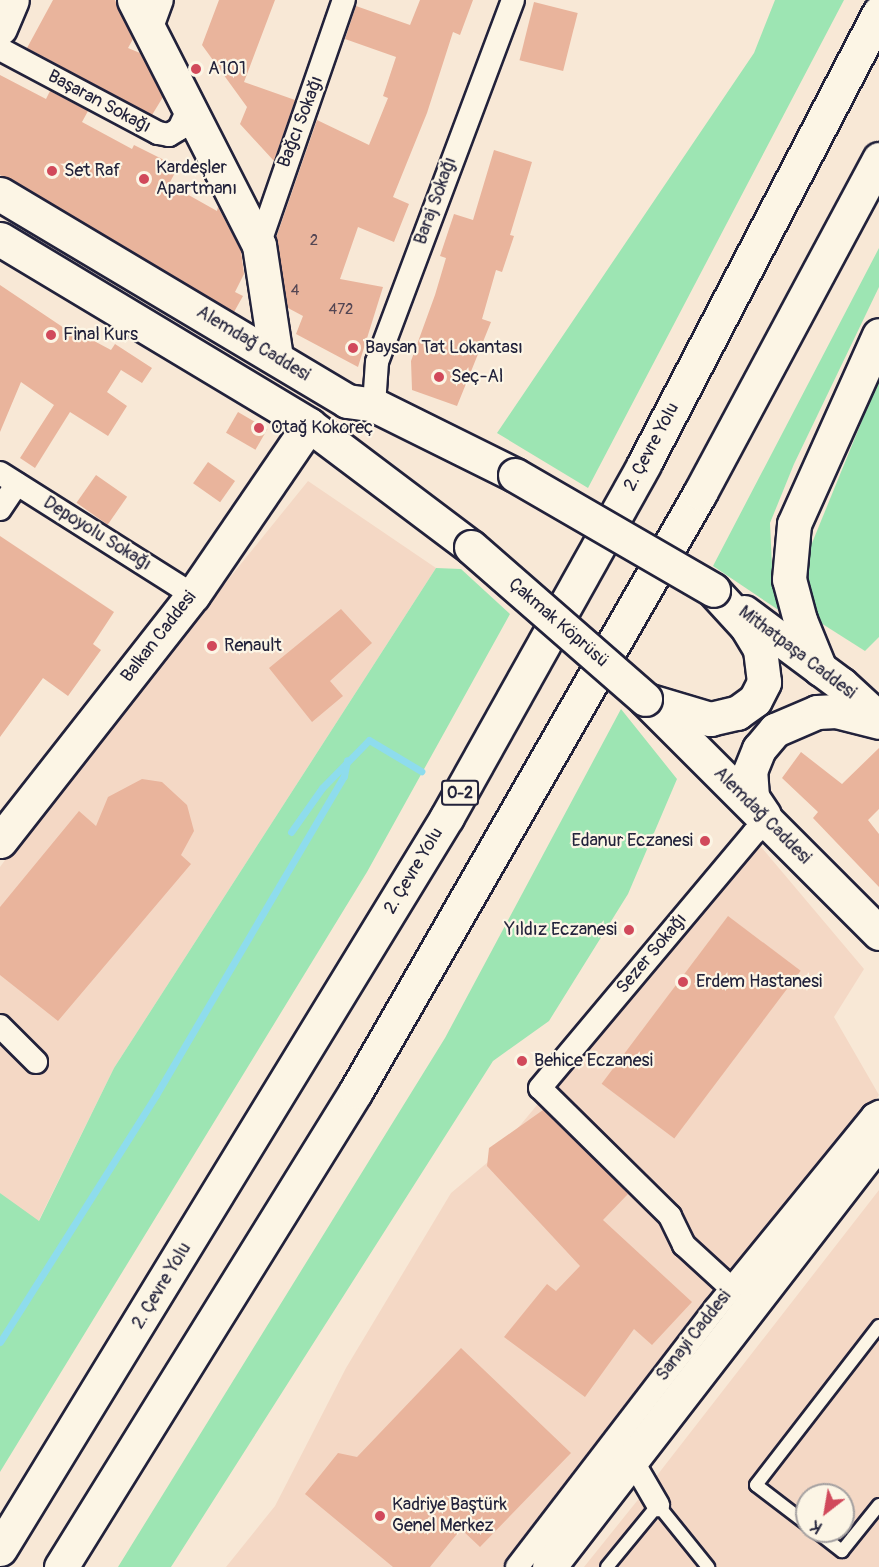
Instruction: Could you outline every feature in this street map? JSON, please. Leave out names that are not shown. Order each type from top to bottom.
[{"type":"main road","points":[[0,28],[12,0]]},
{"type":"main road","points":[[134,0],[156,15],[189,108],[259,245],[276,357]]},
{"type":"main road","name":"2. Çevre Yolu","points":[[0,1549],[447,817],[644,464],[879,13]]},
{"type":"main road","points":[[61,1567],[356,1091],[700,492],[879,159]]},
{"type":"main road","name":"Alemdağ Caddesi","points":[[0,194],[347,401],[374,405],[515,475],[713,590]]},
{"type":"main road","points":[[0,239],[309,425]]},
{"type":"main road","points":[[820,669],[800,620],[789,579],[794,524],[879,335]]},
{"type":"main road","name":"Çakmak Köprüsü","points":[[309,425],[471,547],[645,699]]},
{"type":"main road","name":"Balkan Caddesi","points":[[0,841],[193,595],[309,425]]},
{"type":"main road","points":[[645,699],[710,720],[737,713],[754,699],[764,682],[760,649],[747,627],[713,590]]},
{"type":"main road","name":"Mithatpaşa Caddesi","points":[[713,590],[820,669],[879,720]]},
{"type":"main road","name":"Alemdağ Caddesi","points":[[645,699],[879,933]]},
{"type":"main road","points":[[768,822],[752,797],[750,771],[759,749],[776,730],[818,712],[836,711],[879,720]]},
{"type":"main road","name":"Sanayi Caddesi","points":[[549,1567],[624,1448],[879,1140]]},
{"type":"street","name":"Bağcı Sokağı","points":[[259,245],[344,0]]},
{"type":"street","name":"Baraj Sokağı","points":[[374,405],[377,362],[513,0]]},
{"type":"street","name":"Başaran Sokağı","points":[[0,49],[158,133],[169,135],[179,129],[189,108]]},
{"type":"street","name":"Depoyolu Sokağı","points":[[9,479],[193,595]]},
{"type":"street","points":[[0,509],[9,479]]},
{"type":"street","name":"Sezer Sokağı","points":[[731,1288],[684,1245],[670,1216],[540,1088],[754,833],[768,822]]},
{"type":"street","points":[[0,1026],[36,1062]]},
{"type":"street","name":"Sanayi Caddesi","points":[[517,1567],[624,1448],[731,1288],[873,1114],[879,1112]]},
{"type":"street","points":[[624,1448],[658,1505]]},
{"type":"lane","points":[[795,1515],[756,1485],[879,1326]]},
{"type":"lane","points":[[607,1567],[658,1505],[708,1567]]},
{"type":"lane","points":[[855,1535],[879,1505]]},
{"type":"lane","points":[[832,1543],[842,1551],[848,1543]]},
{"type":"shaded area","points":[[308,481],[436,568],[114,1068],[38,1222],[0,1193],[0,867],[41,811]]},
{"type":"shaded area","points":[[756,841],[864,969],[834,1017],[879,1095],[526,1567],[226,1567],[275,1506],[346,1368],[451,1193],[494,1157]]},
{"type":"shaded area","points":[[879,1190],[879,1567],[584,1567],[641,1496]]},
{"type":"green space","points":[[775,0],[844,0],[588,488],[497,433],[754,53]]},
{"type":"green space","points":[[879,248],[879,287],[794,464],[770,523],[772,566],[783,613],[713,566]]},
{"type":"green space","points":[[879,379],[879,637],[865,651],[813,618],[807,581],[810,548]]},
{"type":"green space","points":[[436,568],[461,569],[510,614],[367,872],[0,1472],[0,1193],[39,1221],[114,1068]]},
{"type":"green space","points":[[621,709],[677,779],[628,894],[549,1021],[493,1061],[171,1567],[118,1567],[445,1038]]},
{"type":"building","points":[[53,0],[115,0],[133,39],[128,48],[140,53],[163,97],[152,115],[27,48]]},
{"type":"building","points":[[219,0],[275,0],[244,82],[295,100],[274,161],[240,124],[247,107],[202,45]]},
{"type":"building","points":[[420,0],[473,0],[460,35],[453,32],[427,113],[393,197],[409,204],[394,242],[358,227],[340,279],[383,287],[358,367],[296,334],[303,316],[288,308],[276,238],[317,120],[369,145],[388,98],[383,96],[396,57],[345,39],[356,6],[410,25]]},
{"type":"building","points":[[534,2],[578,13],[563,71],[519,60]]},
{"type":"building","points":[[0,75],[46,99],[50,91],[88,111],[82,122],[132,149],[134,145],[178,167],[169,184],[217,211],[218,207],[241,251],[244,274],[235,292],[243,296],[234,312],[0,175]]},
{"type":"building","points":[[494,150],[532,162],[510,235],[514,236],[502,272],[496,270],[482,319],[491,322],[457,406],[412,390],[411,361],[446,258],[440,256],[454,214],[473,220]]},
{"type":"building","points":[[0,285],[79,338],[81,334],[111,350],[115,344],[152,368],[142,383],[121,370],[107,392],[127,406],[108,436],[70,412],[35,468],[20,458],[54,405],[21,382],[0,432]]},
{"type":"building","points":[[238,412],[267,429],[255,450],[226,433]]},
{"type":"building","points":[[208,462],[235,481],[220,502],[193,483]]},
{"type":"building","points":[[96,475],[127,497],[108,525],[76,503]]},
{"type":"building","points":[[0,536],[114,612],[93,644],[101,650],[68,696],[43,678],[0,737]]},
{"type":"building","points":[[341,609],[372,643],[330,681],[343,696],[312,722],[269,668]]},
{"type":"building","points":[[879,748],[879,809],[868,820],[879,834],[879,887],[813,818],[818,812],[782,778],[801,752],[842,784]]},
{"type":"building","points":[[142,779],[162,782],[187,805],[194,831],[181,855],[191,864],[58,1021],[0,975],[0,907],[79,811],[96,826],[108,797]]},
{"type":"building","name":"Erdem Hastanesi","points":[[728,916],[801,971],[674,1138],[602,1084]]},
{"type":"building","points":[[543,1110],[628,1194],[603,1220],[692,1302],[652,1345],[634,1329],[585,1397],[504,1337],[547,1284],[556,1291],[580,1266],[487,1166],[489,1148]]},
{"type":"building","points":[[461,1348],[571,1453],[480,1547],[461,1529],[430,1567],[393,1567],[305,1494],[338,1453],[357,1457]]},
{"type":"waterway","points":[[291,832],[322,788],[369,740],[421,771]]},
{"type":"waterway","points":[[0,1342],[156,1095],[344,776],[347,760]]},
{"type":"place","name":"A101","points":[[196,69]]},
{"type":"place","name":"Set Raf","points":[[52,171]]},
{"type":"place","name":"Kardeşler Apartmanı","points":[[144,179]]},
{"type":"place","name":"Final Kurs","points":[[51,335]]},
{"type":"place","name":"Baysan Tat Lokantası","points":[[353,348]]},
{"type":"place","name":"Seç-Al","points":[[439,377]]},
{"type":"place","name":"Otağ Kokoreç","points":[[259,428]]},
{"type":"place","name":"Renault","points":[[212,646]]},
{"type":"place","name":"Edanur Eczanesi","points":[[705,841]]},
{"type":"place","name":"Yıldız Eczanesi","points":[[629,930]]},
{"type":"place","name":"Erdem Hastanesi","points":[[683,982]]},
{"type":"place","name":"Behice Eczanesi","points":[[522,1061]]},
{"type":"place","name":"Kadriye Baştürk Genel Merkez","points":[[380,1516]]}]
